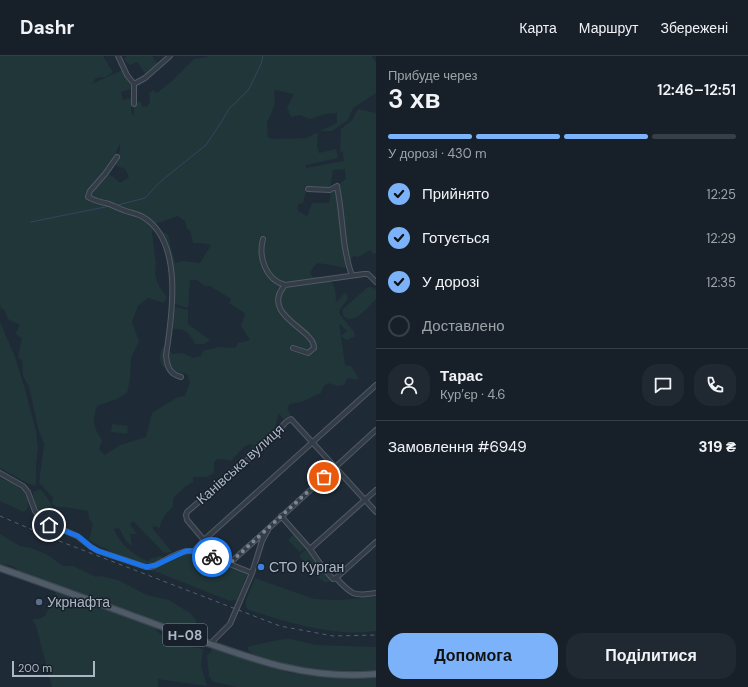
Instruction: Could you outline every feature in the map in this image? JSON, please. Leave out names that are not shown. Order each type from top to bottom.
[{"type":"main road","name":"Н-08","points":[[0,568],[259,661],[299,671],[339,675],[376,674]]},
{"type":"street","points":[[118,56],[127,75],[134,84],[134,104]]},
{"type":"street","points":[[134,84],[145,78],[170,56]]},
{"type":"street","points":[[117,157],[90,191],[88,197],[141,216],[152,224],[162,237],[171,265],[173,288],[173,305],[166,355],[168,367],[172,373],[181,376]]},
{"type":"street","points":[[308,189],[330,190],[337,186],[348,268],[352,275]]},
{"type":"street","points":[[263,239],[261,252],[266,269],[280,284],[285,285],[368,274],[376,282]]},
{"type":"street","points":[[285,285],[280,292],[279,304],[289,321],[311,339],[314,345],[314,348],[308,353],[293,348]]},
{"type":"street","points":[[194,551],[204,540],[376,385]]},
{"type":"street","name":"Канівська вулиця","points":[[204,540],[187,520],[186,515],[189,510],[266,444],[290,420],[293,420],[376,512]]},
{"type":"street","points":[[224,562],[231,562],[376,430]]},
{"type":"street","points":[[0,473],[23,486],[28,492],[35,511],[43,521],[78,536],[98,551],[138,565],[151,567],[186,551],[194,551],[252,573]]},
{"type":"street","points":[[310,549],[376,490]]},
{"type":"street","points":[[281,516],[310,549],[333,579],[336,578],[350,593],[376,593]]},
{"type":"street","points":[[210,644],[230,624],[252,573],[259,548],[269,528]]},
{"type":"street","points":[[336,578],[376,542]]},
{"type":"street","points":[[252,543],[259,548]]},
{"type":"green space","points":[[0,56],[103,56],[113,72],[106,77],[96,78],[92,84],[122,70],[130,84],[131,89],[121,92],[123,100],[131,98],[131,111],[134,117],[134,96],[137,102],[141,102],[142,106],[147,107],[150,102],[149,93],[153,90],[157,93],[173,80],[194,59],[207,56],[371,56],[376,62],[376,93],[353,108],[348,120],[332,131],[320,131],[337,123],[337,113],[325,114],[310,119],[300,115],[291,117],[287,107],[294,94],[275,90],[275,104],[267,123],[268,137],[272,139],[306,138],[318,133],[317,146],[319,153],[336,149],[338,158],[306,165],[306,168],[344,161],[343,152],[340,151],[341,129],[352,120],[358,109],[376,113],[376,253],[374,254],[370,250],[358,257],[354,256],[349,261],[343,229],[344,220],[338,185],[346,179],[345,169],[333,170],[330,189],[308,188],[306,186],[303,187],[306,191],[303,203],[298,204],[298,211],[307,216],[312,203],[329,203],[331,192],[334,189],[337,189],[341,232],[347,268],[318,263],[314,266],[310,273],[313,277],[325,278],[332,283],[335,290],[336,302],[346,292],[348,299],[340,309],[339,313],[354,332],[355,336],[347,340],[341,336],[347,331],[339,323],[345,365],[351,366],[358,377],[357,380],[347,378],[344,385],[337,386],[328,383],[324,386],[321,393],[301,402],[290,404],[287,408],[290,413],[290,417],[285,420],[279,413],[272,433],[246,456],[245,454],[254,445],[249,444],[243,448],[231,461],[217,459],[214,462],[214,473],[207,477],[193,477],[193,482],[186,486],[173,498],[173,507],[164,516],[160,528],[153,526],[153,529],[172,552],[164,553],[133,521],[130,524],[137,534],[130,534],[132,546],[126,541],[119,528],[114,529],[123,544],[137,556],[148,561],[152,558],[161,556],[163,558],[162,559],[150,564],[142,564],[125,559],[110,552],[89,540],[93,524],[89,519],[88,511],[56,507],[52,504],[53,497],[39,483],[44,444],[38,428],[29,387],[23,376],[22,360],[18,358],[22,338],[15,334],[20,325],[8,319],[0,304]],"holes":[[[120,144],[120,152],[111,169],[90,197],[86,198],[87,192],[108,168]],[[115,165],[125,169],[129,177],[120,183],[114,177],[109,175]],[[178,216],[185,221],[187,229],[190,231],[193,243],[211,245],[200,263],[183,261],[175,263],[168,235],[164,232],[162,236],[172,263],[175,304],[188,308],[190,280],[197,280],[205,286],[210,286],[231,299],[229,303],[245,314],[241,326],[250,340],[238,343],[235,348],[218,347],[203,351],[201,356],[193,358],[183,353],[173,354],[163,346],[160,357],[163,367],[187,374],[190,382],[185,396],[178,397],[152,413],[146,437],[120,445],[105,455],[99,449],[102,440],[94,424],[94,416],[97,406],[117,399],[127,393],[130,380],[131,358],[139,341],[132,322],[138,306],[148,298],[164,303],[167,297],[159,286],[155,275],[156,264],[152,232],[155,228],[155,224]]]},
{"type":"green space","points":[[127,56],[152,56],[158,64],[146,75],[137,62],[130,65],[124,59]]},
{"type":"green space","points":[[368,287],[376,289],[376,299],[365,311],[356,317],[351,319],[343,315],[343,309]]},
{"type":"green space","points":[[175,307],[188,310],[188,324],[210,340],[204,344],[195,344],[185,330],[173,329]]},
{"type":"green space","points":[[0,322],[14,354],[36,431],[38,448],[36,486],[29,484],[0,468]]},
{"type":"green space","points":[[112,424],[128,426],[127,434],[111,432]]},
{"type":"green space","points":[[0,478],[16,485],[26,495],[29,501],[27,509],[24,512],[0,501]]},
{"type":"green space","points":[[40,489],[51,505],[57,524],[47,522],[39,513],[33,492]]},
{"type":"green space","points":[[295,533],[306,546],[306,548],[300,552],[288,540]]},
{"type":"green space","points":[[0,534],[20,546],[31,548],[48,555],[63,566],[73,566],[96,577],[101,576],[118,580],[147,595],[169,600],[190,613],[196,620],[197,628],[192,633],[19,572],[11,566],[0,565]]},
{"type":"green space","points":[[308,548],[332,578],[328,582],[325,582],[317,577],[299,556]]},
{"type":"green space","points":[[185,552],[197,553],[246,572],[247,575],[237,600],[230,601],[152,570],[151,568]]},
{"type":"green space","points":[[255,578],[314,599],[337,600],[376,597],[376,631],[344,632],[312,628],[249,610],[246,607],[246,600]]},
{"type":"green space","points":[[58,590],[153,625],[163,637],[175,643],[203,649],[201,666],[207,686],[158,679],[158,687],[52,687],[36,626],[32,619],[39,619],[45,616]]},
{"type":"green space","points":[[291,639],[315,645],[376,647],[376,670],[350,671],[297,666],[271,660],[253,654],[248,650],[248,647],[252,645]]},
{"type":"green space","points":[[214,647],[253,662],[291,673],[325,676],[376,677],[376,687],[237,687],[213,682],[209,676],[207,656]]},
{"type":"waterway","points":[[118,205],[145,198],[161,181],[206,145],[229,109],[249,89],[261,64],[263,56]]},
{"type":"waterway","points":[[31,222],[110,206]]},
{"type":"railway","points":[[0,516],[54,539],[280,626],[333,636],[376,635]]},
{"type":"way so far","points":[[212,557],[224,562],[231,562],[324,477]]},
{"type":"place","name":"СТО Курган","points":[[261,567]]},
{"type":"place","name":"Укрнафта","points":[[39,602]]},
{"type":"route","points":[[49,525],[78,536],[98,551],[146,567],[151,567],[190,550],[212,557]]}]
